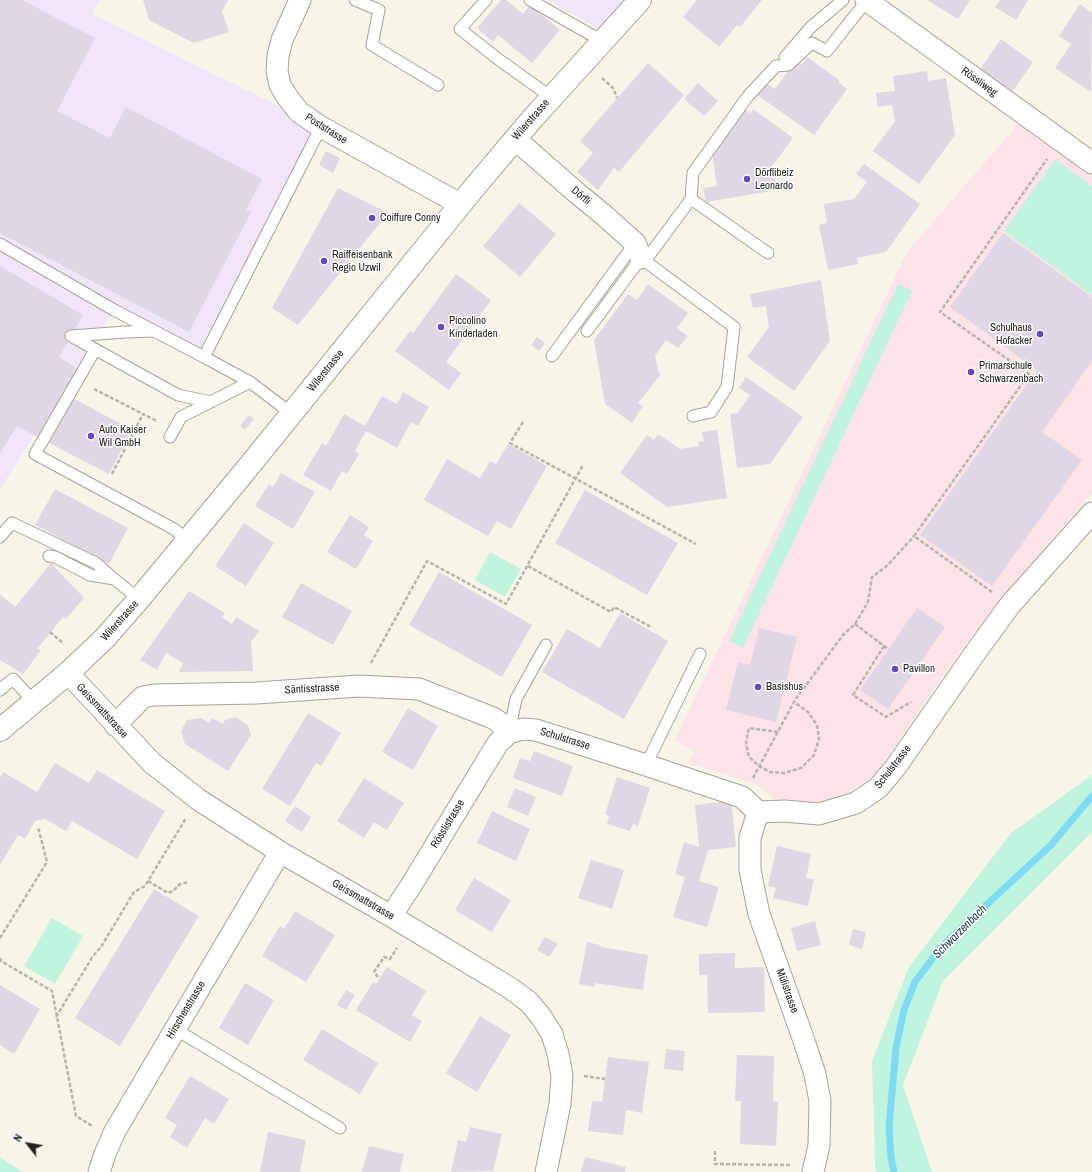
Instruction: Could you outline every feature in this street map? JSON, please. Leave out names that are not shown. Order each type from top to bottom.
[{"type":"main road","name":"Wilerstrasse","points":[[0,730],[68,673],[105,638],[292,414],[460,204],[515,138],[640,0]]},
{"type":"street","name":"Poststrasse","points":[[300,0],[282,40],[278,56],[280,85],[288,98],[299,112],[321,128],[460,204]]},
{"type":"street","name":"Rössliweg","points":[[866,0],[1092,163]]},
{"type":"street","name":"Dörfli","points":[[515,138],[605,216],[640,254]]},
{"type":"street","name":"Schulstrasse","points":[[509,733],[523,729],[536,730],[742,797],[758,812],[784,811],[819,814],[856,803],[878,788],[895,768],[1010,605],[1092,513]]},
{"type":"street","name":"Geissmattstrasse","points":[[68,673],[152,763],[199,800],[280,852],[391,916],[510,988],[529,1002],[542,1018],[552,1034],[558,1054],[562,1076],[560,1104],[546,1172]]},
{"type":"street","name":"Säntisstrasse","points":[[115,725],[143,697],[154,695],[256,693],[359,686],[419,689],[493,718],[509,733]]},
{"type":"street","name":"Rösslistrasse","points":[[391,916],[498,743],[509,733]]},
{"type":"street","name":"Mülistrasse","points":[[758,812],[750,838],[750,870],[759,914],[815,1074],[820,1108],[819,1144],[814,1168]]},
{"type":"street","name":"Hirschenstrasse","points":[[99,1172],[115,1131],[280,852]]},
{"type":"lane","points":[[355,0],[378,10],[372,45],[438,85]]},
{"type":"lane","points":[[486,0],[460,29],[551,98]]},
{"type":"lane","points":[[530,0],[602,41]]},
{"type":"lane","points":[[785,57],[811,26],[843,0]]},
{"type":"lane","points":[[552,356],[640,254],[691,199],[693,173],[748,96],[776,66],[788,65],[812,43],[827,51],[866,0]]},
{"type":"lane","points":[[204,357],[321,128]]},
{"type":"lane","points":[[691,199],[742,239],[768,253]]},
{"type":"lane","points":[[0,244],[154,332],[250,382],[292,414]]},
{"type":"lane","points":[[640,254],[700,298],[734,327],[727,387],[711,412],[693,416]]},
{"type":"lane","points":[[587,331],[640,254]]},
{"type":"lane","points":[[154,332],[125,332],[71,336],[178,395],[211,402]]},
{"type":"lane","points":[[95,350],[35,454],[135,502],[174,529],[187,540]]},
{"type":"lane","points":[[170,437],[181,418],[250,382]]},
{"type":"lane","points":[[0,538],[12,523],[96,563],[139,599]]},
{"type":"lane","points":[[49,556],[55,557],[90,575],[114,579]]},
{"type":"lane","points":[[509,733],[516,699],[546,645]]},
{"type":"lane","points":[[646,765],[700,654]]},
{"type":"lane","points":[[0,690],[13,679],[34,702]]},
{"type":"lane","points":[[175,1029],[340,1128]]},
{"type":"path","points":[[597,74],[613,88],[617,98]]},
{"type":"path","points":[[752,779],[794,702],[843,635],[855,624],[868,602],[872,576],[888,565],[914,536],[1028,374],[940,312],[1060,141]]},
{"type":"path","points":[[77,381],[143,414]]},
{"type":"path","points":[[523,422],[510,443],[696,544]]},
{"type":"path","points":[[359,686],[428,561],[506,604],[583,465]]},
{"type":"path","points":[[914,536],[1010,605]]},
{"type":"path","points":[[527,566],[611,612],[614,607],[651,627]]},
{"type":"path","points":[[855,624],[888,649]]},
{"type":"path","points":[[50,632],[66,645]]},
{"type":"path","points":[[884,646],[853,696],[886,717],[912,702],[910,725],[916,737]]},
{"type":"path","points":[[778,732],[749,728],[746,743],[750,757],[759,766],[770,772],[784,773],[801,768],[814,755],[819,739],[817,725],[808,712],[794,702]]},
{"type":"path","points":[[56,1017],[134,892],[144,886],[148,881],[189,812]]},
{"type":"path","points":[[0,938],[47,862],[38,827]]},
{"type":"path","points":[[148,881],[168,892],[174,892],[180,884],[189,882]]},
{"type":"path","points":[[378,977],[374,972],[384,957],[390,959],[398,947]]},
{"type":"path","points":[[0,958],[1,961],[52,991],[76,1116],[95,1127]]},
{"type":"path","points":[[582,1076],[605,1079]]},
{"type":"path","points":[[715,1151],[715,1164],[814,1168]]},
{"type":"shaded area","points":[[0,0],[99,0],[92,14],[321,127],[204,357],[114,310],[0,489]]},
{"type":"shaded area","points":[[547,0],[640,0],[608,34]]},
{"type":"shaded area","name":"Primarschule Schwarzenbach","points":[[1020,122],[1092,171],[1092,493],[1004,595],[968,641],[909,725],[887,760],[876,773],[862,784],[847,793],[830,799],[811,803],[792,802],[774,799],[756,784],[688,763],[694,751],[675,740],[907,252]]},
{"type":"green space","points":[[1055,159],[1092,186],[1092,295],[1004,231]]},
{"type":"green space","points":[[898,284],[912,291],[743,648],[729,641]]},
{"type":"green space","points":[[490,552],[521,569],[505,597],[475,580]]},
{"type":"green space","points":[[1092,775],[1092,832],[943,981],[903,1085],[932,1172],[876,1172],[872,1061],[909,967],[1011,833]]},
{"type":"green space","points":[[52,918],[83,936],[55,984],[24,966]]},
{"type":"green space","points":[[0,1157],[23,1172],[0,1172]]},
{"type":"building","points":[[0,0],[22,0],[95,38],[57,111],[110,138],[126,107],[262,179],[246,210],[251,212],[189,332],[0,233]]},
{"type":"building","points":[[143,0],[228,0],[222,12],[229,32],[194,43],[149,20]]},
{"type":"building","points":[[501,0],[506,0],[523,14],[530,5],[560,30],[532,63],[498,35],[493,42],[477,28]]},
{"type":"building","points":[[697,0],[762,0],[740,27],[737,25],[719,47],[683,17]]},
{"type":"building","points":[[927,0],[970,0],[958,19]]},
{"type":"building","points":[[1000,0],[1028,0],[1016,20],[995,7]]},
{"type":"building","points":[[1080,4],[1092,13],[1091,92],[1055,68],[1071,44],[1059,36]]},
{"type":"building","points":[[1001,39],[1033,62],[1010,95],[978,72]]},
{"type":"building","points":[[807,57],[839,80],[838,82],[847,89],[814,135],[756,94],[764,82],[775,89],[796,60],[802,65]]},
{"type":"building","points":[[648,63],[684,95],[619,172],[614,168],[598,190],[577,172],[593,153],[580,141]]},
{"type":"building","points":[[927,71],[928,81],[946,78],[955,135],[919,184],[873,151],[895,121],[892,105],[878,107],[876,93],[895,91],[893,76]]},
{"type":"building","points":[[698,83],[718,101],[704,116],[684,99]]},
{"type":"building","points":[[744,109],[750,114],[753,109],[793,138],[772,166],[777,190],[706,202],[703,188],[717,186],[712,153]]},
{"type":"building","points":[[326,151],[340,158],[333,173],[319,165]]},
{"type":"building","points":[[864,164],[920,204],[886,252],[857,258],[858,264],[828,270],[819,225],[827,223],[824,204],[854,199],[867,182],[856,174]]},
{"type":"building","name":"Raiffeisenbank Regio Uzwil","points":[[338,188],[388,213],[298,325],[272,308]]},
{"type":"building","points":[[519,203],[556,234],[520,277],[483,246]]},
{"type":"building","points":[[1003,233],[1092,297],[1092,361],[1042,432],[1082,460],[992,586],[920,535],[1037,370],[950,307]]},
{"type":"building","points":[[0,266],[83,315],[59,357],[79,370],[39,438],[17,426],[0,453]]},
{"type":"building","points":[[456,274],[491,300],[446,362],[461,373],[449,390],[395,351],[410,331],[413,333]]},
{"type":"building","points":[[821,280],[830,341],[794,391],[747,357],[769,327],[766,306],[753,308],[750,294]]},
{"type":"building","points":[[648,284],[688,313],[677,328],[688,336],[678,348],[666,340],[655,356],[658,371],[661,374],[638,403],[643,406],[632,423],[605,404],[594,340],[628,294],[637,300]]},
{"type":"building","points":[[537,337],[545,343],[539,351],[531,345]]},
{"type":"building","points":[[746,377],[803,417],[770,464],[737,468],[730,414],[738,413],[750,395],[739,388]]},
{"type":"building","points":[[403,392],[429,407],[418,426],[411,422],[397,448],[366,431],[355,451],[359,454],[347,474],[342,471],[331,491],[303,475],[322,443],[326,446],[344,414],[365,426],[382,396],[397,404]]},
{"type":"building","name":"Auto Kaiser Wil GmbH","points":[[73,398],[132,430],[109,474],[49,443]]},
{"type":"building","points":[[249,415],[254,419],[245,430],[240,426]]},
{"type":"building","points":[[717,430],[727,498],[667,507],[620,473],[647,435],[654,440],[658,434],[680,449],[699,446],[698,442],[704,441],[702,432]]},
{"type":"building","points":[[508,444],[547,466],[511,529],[497,521],[488,536],[424,500],[447,459],[480,478],[490,461],[496,464]]},
{"type":"building","points":[[281,473],[315,492],[293,529],[255,506],[269,484],[273,487]]},
{"type":"building","points":[[55,489],[128,528],[109,564],[35,525]]},
{"type":"building","points":[[585,490],[678,543],[647,595],[555,543]]},
{"type":"building","points":[[350,515],[369,527],[364,535],[373,541],[356,569],[327,552]]},
{"type":"building","points":[[244,523],[274,543],[246,586],[215,566]]},
{"type":"building","points":[[51,563],[84,598],[66,619],[63,617],[37,649],[41,650],[23,674],[0,660],[0,594],[15,607]]},
{"type":"building","points":[[439,572],[532,625],[502,677],[409,625]]},
{"type":"building","points":[[301,583],[352,611],[333,645],[282,617]]},
{"type":"building","points":[[189,591],[225,613],[222,617],[232,624],[236,617],[259,631],[251,642],[253,671],[179,672],[183,663],[166,653],[157,670],[140,660]]},
{"type":"building","name":"Pavillon","points":[[917,608],[945,627],[888,709],[860,690]]},
{"type":"building","points":[[620,613],[668,641],[624,719],[542,672],[567,629],[600,648]]},
{"type":"building","name":"Basishus","points":[[759,628],[797,637],[776,722],[726,710],[738,662],[750,665]]},
{"type":"building","points":[[408,708],[438,726],[413,770],[382,752]]},
{"type":"building","points":[[308,713],[341,733],[321,766],[316,763],[290,806],[262,789]]},
{"type":"building","points":[[235,717],[248,725],[251,735],[228,771],[185,744],[181,731],[187,720],[201,718],[209,723],[212,718],[223,724],[225,720]]},
{"type":"building","points":[[534,751],[573,766],[562,796],[513,778],[520,758],[530,761]]},
{"type":"building","points":[[55,763],[89,783],[97,770],[165,811],[137,859],[72,821],[66,831],[45,819],[35,821],[25,839],[18,835],[0,865],[0,778],[3,772],[37,792]]},
{"type":"building","points":[[617,777],[650,788],[638,826],[633,824],[630,831],[607,824],[609,816],[605,814]]},
{"type":"building","points":[[364,778],[404,803],[387,830],[374,822],[364,838],[337,821]]},
{"type":"building","points":[[515,788],[536,797],[528,816],[507,807]]},
{"type":"building","points":[[731,801],[736,847],[708,850],[699,881],[719,887],[707,927],[673,917],[685,877],[675,874],[684,842],[699,847],[695,805]]},
{"type":"building","points":[[295,806],[311,817],[302,832],[285,821]]},
{"type":"building","points":[[492,811],[530,829],[516,861],[477,843]]},
{"type":"building","points":[[777,846],[811,854],[806,878],[814,879],[808,906],[773,898],[776,888],[768,886]]},
{"type":"building","points":[[591,860],[624,870],[612,909],[578,898]]},
{"type":"building","points":[[474,878],[511,900],[492,932],[455,910]]},
{"type":"building","points":[[154,889],[199,916],[120,1046],[75,1018]]},
{"type":"building","points":[[295,911],[335,935],[306,982],[262,956],[280,926],[284,929]]},
{"type":"building","points":[[815,921],[821,945],[797,951],[791,928]]},
{"type":"building","points":[[853,929],[866,932],[862,949],[849,945]]},
{"type":"building","points":[[545,937],[558,944],[549,957],[537,950]]},
{"type":"building","points":[[587,942],[600,945],[601,947],[648,955],[643,990],[595,983],[594,987],[579,984]]},
{"type":"building","points":[[735,953],[735,968],[764,967],[765,1012],[708,1013],[707,975],[699,975],[699,954]]},
{"type":"building","points":[[387,967],[426,991],[412,1015],[422,1021],[410,1042],[356,1010],[373,982],[376,984]]},
{"type":"building","points":[[245,983],[274,1000],[248,1045],[219,1028]]},
{"type":"building","points":[[0,985],[40,1009],[14,1054],[0,1045]]},
{"type":"building","points":[[346,990],[355,995],[346,1010],[337,1005]]},
{"type":"building","points":[[480,1016],[511,1035],[477,1092],[446,1073]]},
{"type":"building","points":[[322,1029],[378,1063],[360,1094],[303,1060]]},
{"type":"building","points":[[666,1049],[685,1051],[683,1071],[664,1069]]},
{"type":"building","points":[[737,1055],[774,1056],[773,1101],[778,1102],[776,1146],[740,1144],[741,1101],[735,1101]]},
{"type":"building","points":[[608,1057],[649,1062],[642,1113],[626,1110],[623,1135],[588,1131],[592,1101],[602,1102]]},
{"type":"building","points":[[190,1076],[229,1099],[214,1124],[205,1118],[187,1148],[170,1137],[177,1125],[165,1118]]},
{"type":"building","points":[[470,1127],[502,1134],[493,1171],[451,1172],[458,1140],[466,1142]]},
{"type":"building","points":[[268,1132],[306,1140],[300,1172],[260,1172]]},
{"type":"building","points":[[369,1146],[404,1154],[400,1172],[362,1172]]},
{"type":"building","points":[[585,1157],[626,1167],[625,1172],[581,1172]]},
{"type":"waterway","name":"Schwarzenbach","points":[[894,1172],[891,1158],[889,1127],[896,1048],[904,1010],[915,982],[942,946],[1051,845],[1092,796]]},
{"type":"place","name":"Dörflibeiz Leonardo","points":[[747,179]]},
{"type":"place","name":"Coiffure Conny","points":[[372,218]]},
{"type":"place","name":"Raiffeisenbank Regio Uzwil","points":[[324,261]]},
{"type":"place","name":"Piccolino Kinderladen","points":[[441,327]]},
{"type":"place","name":"Schulhaus Hofacker","points":[[1040,334]]},
{"type":"place","name":"Primarschule Schwarzenbach","points":[[971,372]]},
{"type":"place","name":"Auto Kaiser Wil GmbH","points":[[91,436]]},
{"type":"place","name":"Pavillon","points":[[895,669]]},
{"type":"place","name":"Basishus","points":[[758,687]]}]
